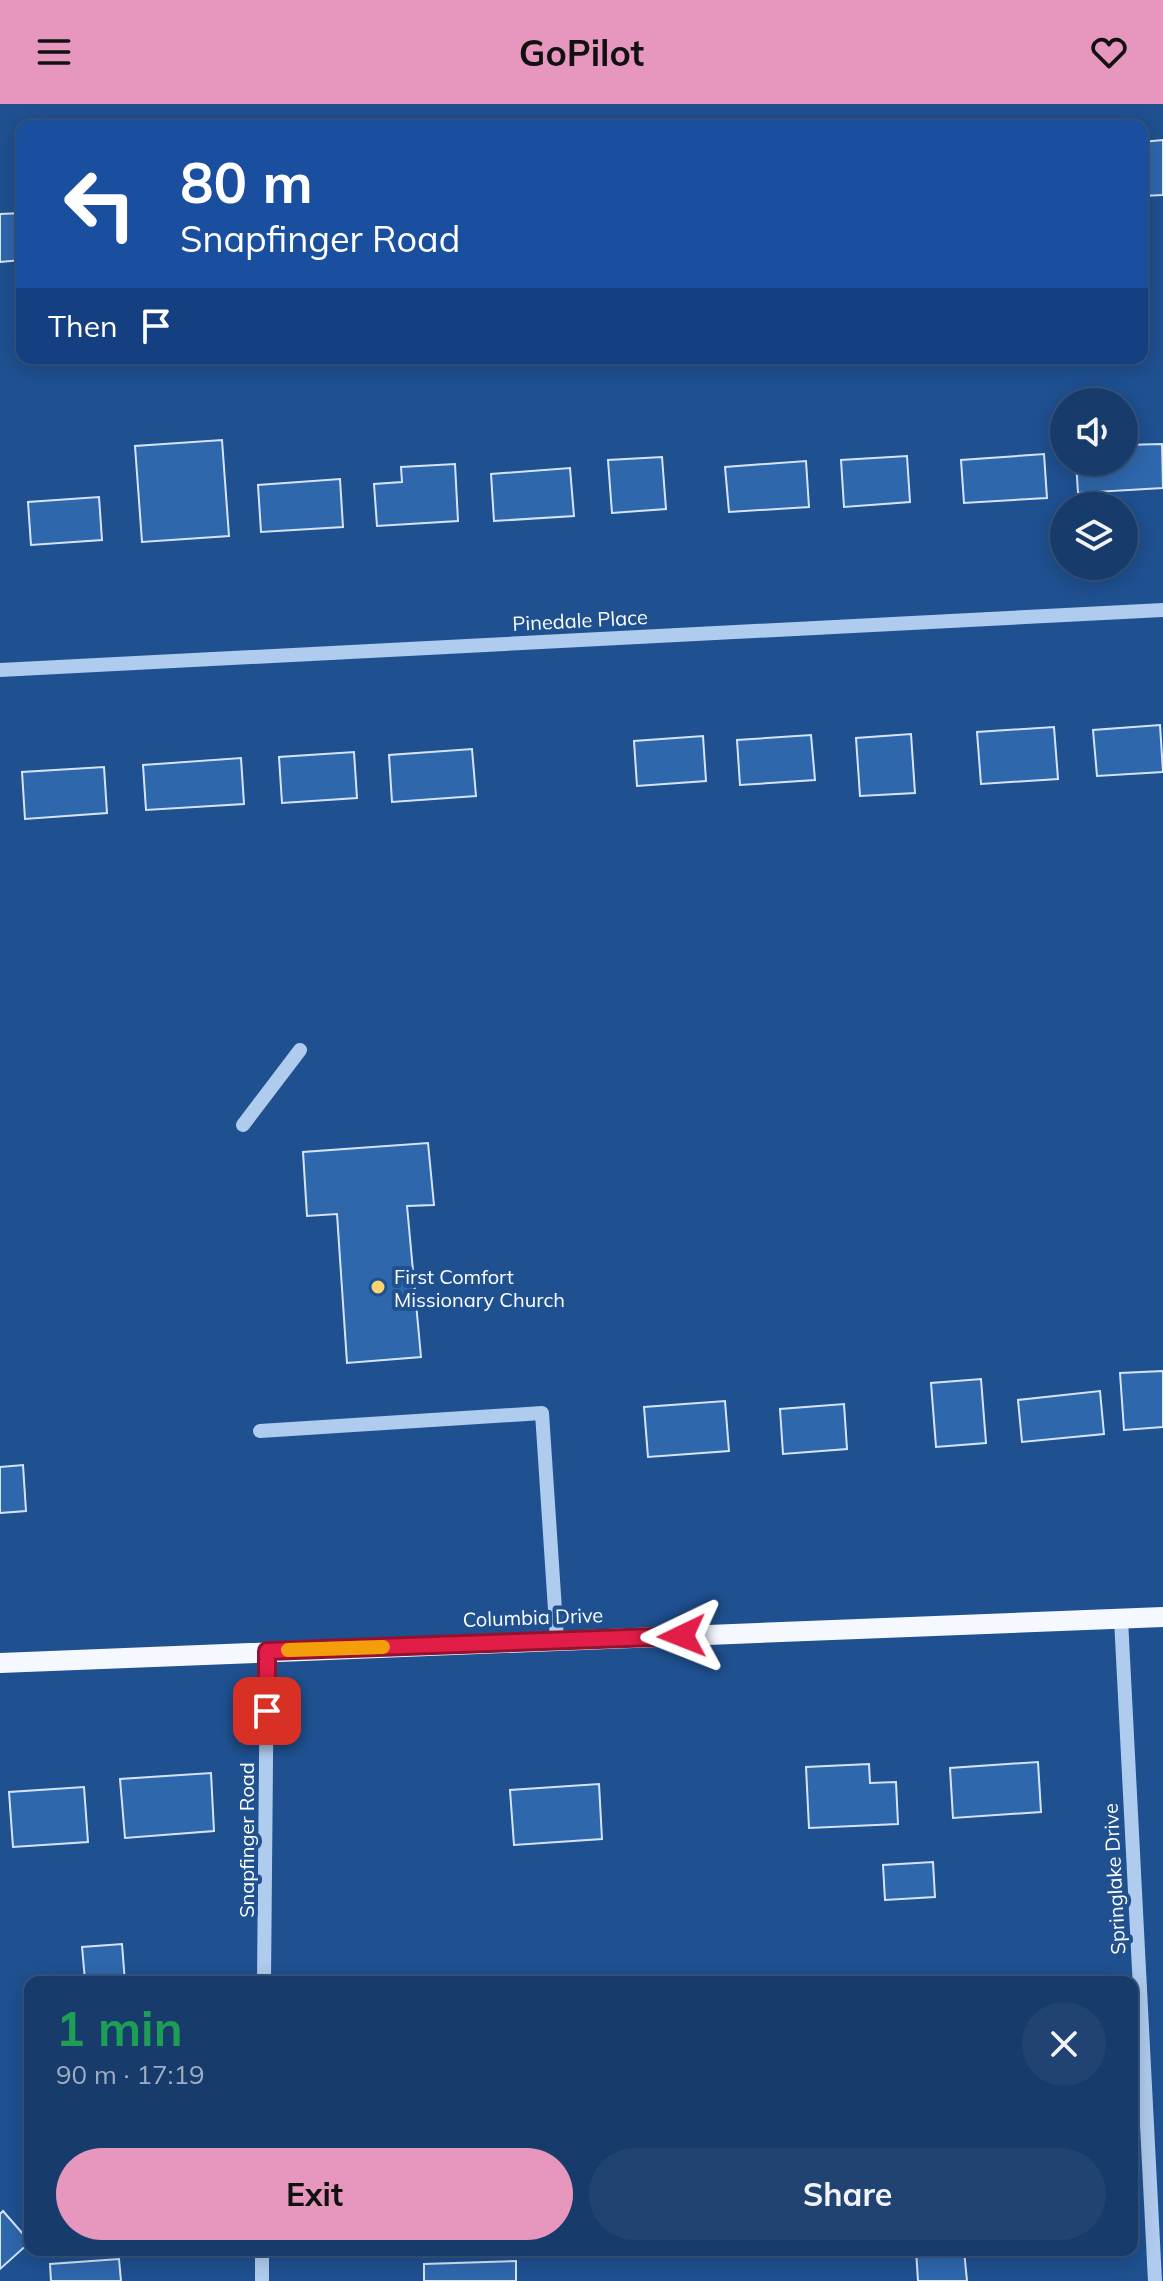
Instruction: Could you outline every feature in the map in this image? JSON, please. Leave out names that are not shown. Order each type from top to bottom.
[{"type":"main road","name":"Columbia Drive","points":[[0,1663],[1163,1617]]},
{"type":"street","name":"Pinedale Place","points":[[0,670],[1163,610]]},
{"type":"street","points":[[243,1125],[300,1050]]},
{"type":"street","points":[[260,1431],[542,1413],[557,1640]]},
{"type":"street","name":"Springlake Drive","points":[[1121,1619],[1155,2281]]},
{"type":"street","name":"Snapfinger Road","points":[[264,1976],[267,1651]]},
{"type":"street","points":[[262,2256],[262,2281]]},
{"type":"building","points":[[1163,140],[1163,195],[1148,196],[1148,141]]},
{"type":"building","points":[[16,213],[16,260],[0,262],[0,214]]},
{"type":"building","points":[[222,440],[229,536],[142,542],[135,446]]},
{"type":"building","points":[[1162,444],[1163,488],[1078,492],[1077,476],[1138,476],[1138,445]]},
{"type":"building","points":[[1044,454],[1047,498],[964,503],[961,460]]},
{"type":"building","points":[[907,456],[910,502],[844,507],[841,460]]},
{"type":"building","points":[[662,457],[666,509],[612,513],[608,460]]},
{"type":"building","points":[[806,461],[809,507],[729,512],[725,467]]},
{"type":"building","points":[[455,464],[458,521],[377,526],[374,484],[402,482],[401,467]]},
{"type":"building","points":[[570,468],[574,516],[494,521],[491,474]]},
{"type":"building","points":[[340,479],[343,527],[261,532],[258,485]]},
{"type":"building","points":[[99,497],[102,540],[31,545],[28,502]]},
{"type":"building","points":[[1160,725],[1163,772],[1097,776],[1093,730]]},
{"type":"building","points":[[1054,727],[1058,779],[981,784],[977,732]]},
{"type":"building","points":[[911,734],[915,793],[860,796],[856,738]]},
{"type":"building","points":[[811,735],[815,780],[740,785],[737,740]]},
{"type":"building","points":[[703,736],[706,781],[637,786],[634,741]]},
{"type":"building","points":[[472,749],[476,796],[392,802],[389,755]]},
{"type":"building","points":[[354,752],[357,798],[282,803],[279,757]]},
{"type":"building","points":[[241,758],[244,804],[146,810],[143,765]]},
{"type":"building","points":[[104,767],[107,813],[25,819],[22,772]]},
{"type":"building","name":"First Comfort Missionary Church","points":[[428,1143],[434,1205],[407,1206],[421,1357],[347,1363],[337,1214],[307,1216],[303,1152]]},
{"type":"building","points":[[1163,1371],[1163,1427],[1124,1430],[1120,1373]]},
{"type":"building","points":[[981,1379],[986,1443],[936,1447],[931,1383]]},
{"type":"building","points":[[1100,1391],[1104,1434],[1022,1442],[1018,1400]]},
{"type":"building","points":[[725,1401],[729,1451],[648,1457],[644,1407]]},
{"type":"building","points":[[844,1404],[847,1449],[783,1454],[780,1409]]},
{"type":"building","points":[[23,1465],[26,1511],[0,1513],[0,1467]]},
{"type":"building","points":[[1038,1762],[1041,1812],[953,1818],[950,1768]]},
{"type":"building","points":[[869,1764],[870,1783],[896,1782],[898,1824],[809,1828],[806,1767]]},
{"type":"building","points":[[211,1773],[214,1831],[125,1838],[120,1779]]},
{"type":"building","points":[[599,1784],[602,1839],[514,1845],[510,1790]]},
{"type":"building","points":[[84,1787],[88,1842],[13,1847],[9,1792]]},
{"type":"building","points":[[933,1862],[935,1897],[885,1900],[883,1865]]},
{"type":"building","points":[[122,1944],[125,1976],[85,1976],[82,1947]]},
{"type":"building","points":[[3,2211],[24,2235],[24,2247],[0,2269],[0,2214]]},
{"type":"building","points":[[916,2256],[965,2256],[967,2281],[918,2281]]},
{"type":"building","points":[[119,2259],[121,2281],[51,2281],[50,2264]]},
{"type":"building","points":[[516,2261],[516,2281],[424,2281],[424,2264]]},
{"type":"slow traffic","points":[[288,1650],[383,1647]]},
{"type":"place","name":"First Comfort Missionary Church","points":[[378,1287]]},
{"type":"route","points":[[267,1711],[267,1651],[682,1636]]}]
